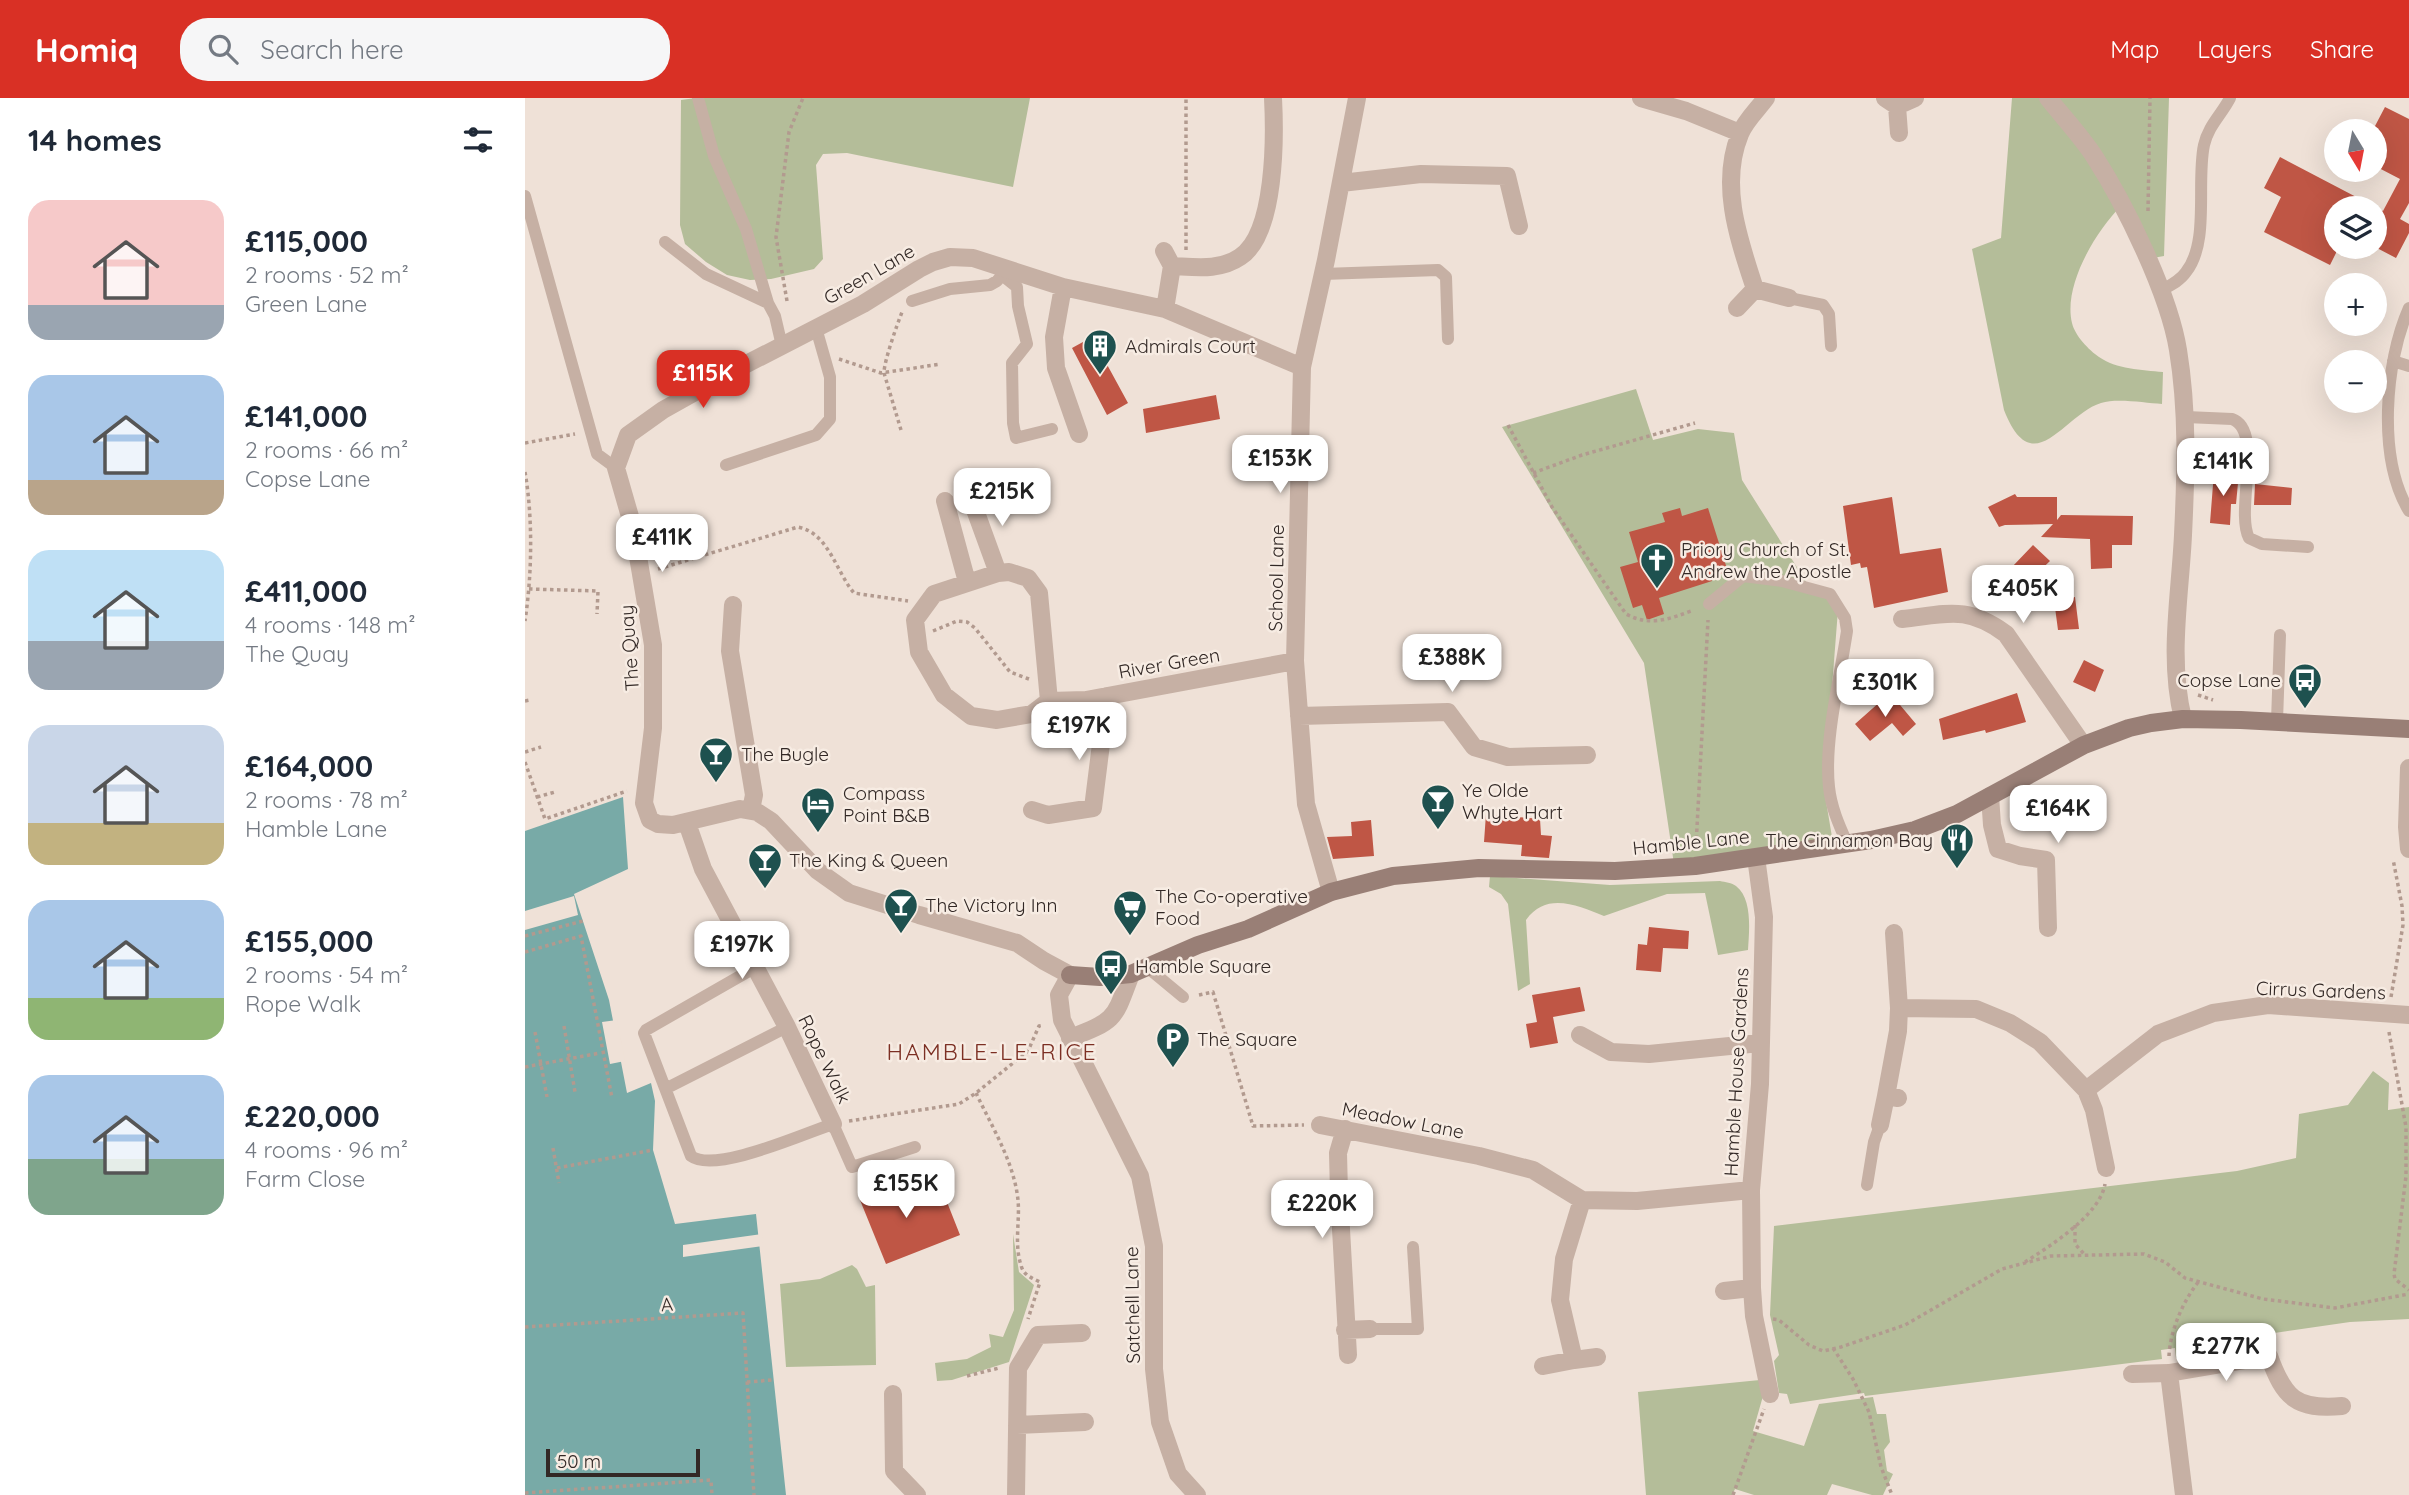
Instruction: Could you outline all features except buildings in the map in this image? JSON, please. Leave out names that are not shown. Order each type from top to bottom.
[{"type":"main road","name":"Hamble Lane","points":[[1139,971],[1198,945],[1248,929],[1332,892],[1381,878],[1450,869],[1503,867],[1615,871],[1695,866],[1915,830],[1957,814],[2083,745],[2129,728],[2183,719],[2277,721],[2409,729]]},
{"type":"main road","points":[[1070,975],[1100,977],[1139,971]]},
{"type":"street","points":[[1164,309],[1174,261],[1203,268],[1224,264],[1242,257],[1253,244],[1264,215],[1274,169],[1273,98]]},
{"type":"street","name":"School Lane","points":[[1332,892],[1306,804],[1295,661],[1302,368],[1357,98]]},
{"type":"street","points":[[1641,98],[1686,111],[1740,133]]},
{"type":"street","points":[[1755,289],[1739,239],[1732,204],[1732,168],[1740,133],[1766,98]]},
{"type":"street","points":[[1899,134],[1891,102],[1915,98]]},
{"type":"street","points":[[2048,98],[2094,155],[2147,259],[2178,347],[2186,416],[2183,536],[2174,663],[2183,719]]},
{"type":"street","points":[[1341,183],[1421,174],[1507,176],[1519,226]]},
{"type":"street","name":"Green Lane","points":[[616,468],[628,435],[663,410],[863,304],[933,261],[950,257],[973,258],[1003,271],[1164,309],[1302,368]]},
{"type":"street","points":[[1063,287],[1054,337],[1056,368],[1079,435]]},
{"type":"street","points":[[1755,289],[1789,298]]},
{"type":"street","points":[[1737,308],[1755,289]]},
{"type":"street","name":"The Quay","points":[[616,468],[633,527],[651,620],[653,728],[644,803],[650,820],[664,825],[687,823],[726,812],[751,810]]},
{"type":"street","points":[[971,496],[998,573]]},
{"type":"street","points":[[945,501],[967,582]]},
{"type":"street","points":[[917,638],[915,621],[934,594],[998,573],[1009,572],[1028,578],[1039,593],[1049,701]]},
{"type":"street","points":[[733,605],[730,651],[754,794],[751,810],[763,815],[818,871],[849,892],[907,912],[1017,943],[1070,975],[1059,995],[1062,1020],[1070,1038],[1101,1026],[1116,1014],[1139,971]]},
{"type":"street","points":[[1902,619],[1962,612],[1990,622],[2006,634],[2083,745]]},
{"type":"street","name":"River Green","points":[[917,638],[919,652],[944,695],[971,716],[997,720],[1032,714],[1049,701],[1086,700],[1295,661]]},
{"type":"street","points":[[1032,810],[1048,816],[1093,808],[1107,696]]},
{"type":"street","points":[[1299,716],[1448,712],[1474,747],[1508,757],[1587,755]]},
{"type":"street","points":[[2402,850],[2407,827],[2409,768]]},
{"type":"street","points":[[1990,796],[1991,825],[1998,849],[2046,860],[2048,928]]},
{"type":"street","name":"Rope Walk","points":[[687,823],[703,869],[787,1027],[833,1124]]},
{"type":"street","name":"Hamble House Gardens","points":[[1756,858],[1764,917],[1759,1084],[1751,1190],[1752,1288],[1754,1316],[1770,1394]]},
{"type":"street","points":[[1880,1125],[1892,1097],[1898,1031],[1894,933]]},
{"type":"street","name":"Cirrus Gardens","points":[[2086,1090],[2158,1034],[2213,1013],[2268,1005],[2409,1015]]},
{"type":"street","points":[[1899,1008],[1976,1009],[2010,1023],[2040,1042],[2086,1090],[2094,1110],[2106,1168]]},
{"type":"street","points":[[1580,1035],[1611,1052],[1649,1054],[1760,1044]]},
{"type":"street","name":"Satchell Lane","points":[[1070,1038],[1140,1176],[1154,1246],[1154,1369],[1160,1422],[1178,1475],[1197,1495]]},
{"type":"street","name":"Meadow Lane","points":[[1320,1125],[1483,1149],[1533,1170],[1582,1200]]},
{"type":"street","points":[[1345,1129],[1338,1153],[1348,1355]]},
{"type":"street","points":[[1574,1360],[1560,1300],[1564,1259],[1582,1200],[1637,1201],[1751,1190]]},
{"type":"street","points":[[1724,1291],[1752,1288]]},
{"type":"street","points":[[1345,1330],[1370,1329]]},
{"type":"street","points":[[1016,1495],[1018,1368],[1038,1335],[1082,1333]]},
{"type":"street","points":[[2132,1374],[2169,1373],[2269,1356],[2278,1381],[2291,1398],[2316,1408],[2342,1406]]},
{"type":"street","points":[[1543,1366],[1597,1357]]},
{"type":"street","points":[[2169,1373],[2184,1495]]},
{"type":"street","points":[[893,1394],[894,1471],[917,1495]]},
{"type":"street","points":[[1017,1425],[1085,1422]]},
{"type":"lane","points":[[698,98],[714,156],[746,229],[768,303],[775,316],[782,346]]},
{"type":"lane","points":[[2160,291],[2182,277],[2192,261],[2198,236],[2204,143],[2230,98]]},
{"type":"lane","points":[[525,196],[597,454],[616,468]]},
{"type":"lane","points":[[665,242],[706,274],[768,303]]},
{"type":"lane","points":[[1323,274],[1438,270],[1445,277],[1448,339]]},
{"type":"lane","points":[[912,301],[950,289],[990,285],[997,281],[1003,271],[1017,287],[1018,306],[1027,344],[1012,363],[1013,423],[1016,438],[1052,429]]},
{"type":"lane","points":[[1789,298],[1823,305],[1829,314],[1831,346]]},
{"type":"lane","points":[[2409,308],[2393,360],[2390,392],[2390,450],[2398,489],[2409,511]]},
{"type":"lane","points":[[726,464],[816,435],[830,419],[830,377],[816,328]]},
{"type":"lane","points":[[2393,360],[2409,366]]},
{"type":"lane","points":[[2186,416],[2232,419],[2238,421],[2245,430],[2245,525],[2249,538],[2262,544],[2308,547]]},
{"type":"lane","points":[[1709,604],[1744,576],[1782,581],[1830,594],[1845,618],[1847,631],[1830,737],[1829,786],[1835,816],[1847,843]]},
{"type":"lane","points":[[2277,721],[2280,635]]},
{"type":"lane","points":[[756,967],[646,1030],[645,1037],[667,1088],[691,1156],[705,1162],[737,1157],[833,1124],[852,1167],[915,1147]]},
{"type":"lane","points":[[1139,971],[1183,997]]},
{"type":"lane","points":[[667,1088],[787,1027]]},
{"type":"lane","points":[[1867,1185],[1874,1142],[1880,1125]]},
{"type":"lane","points":[[1370,1329],[1418,1329],[1413,1247]]},
{"type":"path","points":[[787,304],[776,237],[789,132],[803,98]]},
{"type":"path","points":[[1174,261],[1186,98]]},
{"type":"path","points":[[2148,219],[2150,98]]},
{"type":"path","points":[[901,430],[884,373],[884,363],[893,344],[901,313],[912,301]]},
{"type":"path","points":[[827,361],[846,360],[884,373],[941,364]]},
{"type":"path","points":[[1533,473],[1582,455],[1695,424]]},
{"type":"path","points":[[1508,425],[1552,508],[1626,614],[1639,621],[1663,622],[1709,604],[1695,866]]},
{"type":"path","points":[[525,443],[591,431]]},
{"type":"path","points":[[525,472],[530,498],[529,589],[525,621]]},
{"type":"path","points":[[642,574],[798,527],[812,532],[823,544],[854,593],[927,603]]},
{"type":"path","points":[[529,589],[597,591],[597,614]]},
{"type":"path","points":[[917,638],[957,621],[967,622],[975,628],[1010,672],[1048,683]]},
{"type":"path","points":[[2190,685],[2198,695],[2217,701]]},
{"type":"path","points":[[525,752],[541,747]]},
{"type":"path","points":[[525,762],[545,819],[646,785]]},
{"type":"path","points":[[537,797],[555,792]]},
{"type":"path","points":[[2402,850],[2394,873],[2402,905],[2403,925],[2389,1013],[2390,1042],[2406,1127],[2406,1176],[2394,1274],[2395,1279],[2409,1292]]},
{"type":"path","points":[[525,936],[583,921]]},
{"type":"path","points":[[525,952],[581,936],[612,1098]]},
{"type":"path","points":[[1183,997],[1213,992],[1252,1126],[1320,1125]]},
{"type":"path","points":[[833,1124],[959,1104],[1028,1051],[1039,1026],[1062,1020]]},
{"type":"path","points":[[564,1026],[575,1092]]},
{"type":"path","points":[[535,1032],[547,1097]]},
{"type":"path","points":[[525,1067],[600,1053]]},
{"type":"path","points":[[976,1093],[1006,1157],[1018,1200],[1016,1231],[1021,1267],[1028,1277],[1040,1282],[1027,1321]]},
{"type":"path","points":[[553,1148],[559,1183]]},
{"type":"path","points":[[557,1168],[653,1150]]},
{"type":"path","points":[[2022,1263],[2056,1241],[2097,1204],[2104,1190],[2106,1168]]},
{"type":"path","points":[[2075,1225],[2075,1244],[2087,1256]]},
{"type":"path","points":[[1754,1316],[1779,1320],[1809,1345],[1823,1351],[1842,1348],[1905,1325],[2002,1269],[2051,1256],[2144,1254],[2165,1262],[2185,1278],[2263,1299],[2335,1308],[2409,1292]]},
{"type":"path","points":[[2169,1373],[2172,1333],[2199,1281]]},
{"type":"path","name":"A","points":[[525,1327],[743,1313],[747,1381]]},
{"type":"path","points":[[1833,1348],[1870,1412],[1881,1467],[1892,1495]]},
{"type":"path","points":[[967,1376],[1007,1368]]},
{"type":"path","points":[[754,1495],[747,1381],[772,1380]]},
{"type":"path","points":[[1733,1495],[1770,1394]]},
{"type":"path","points":[[525,1493],[711,1480],[712,1495]]},
{"type":"green space","points":[[1030,98],[1013,187],[847,153],[823,154],[816,165],[823,259],[814,269],[771,279],[750,280],[727,275],[685,244],[680,225],[681,100]]},
{"type":"green space","points":[[2012,98],[2169,98],[2164,256],[2147,259],[2121,206],[2101,230],[2083,260],[2070,308],[2076,333],[2099,357],[2138,370],[2163,372],[2162,404],[2123,401],[2101,403],[2087,409],[2049,438],[2038,443],[2026,442],[2015,431],[2004,410],[1972,249],[2001,238]]},
{"type":"green space","points":[[1636,389],[1653,440],[1698,429],[1734,433],[1742,480],[1810,588],[1839,597],[1824,789],[1833,843],[1674,864],[1644,663],[1502,427]]},
{"type":"green space","points":[[1490,876],[1610,885],[1720,881],[1728,883],[1741,892],[1748,907],[1748,950],[1718,955],[1705,893],[1667,894],[1604,916],[1573,905],[1553,903],[1534,911],[1526,920],[1530,984],[1518,991],[1508,904],[1501,894],[1489,887]]},
{"type":"green space","points":[[2373,1071],[2389,1083],[2388,1110],[2409,1107],[2409,1319],[2350,1322],[2240,1338],[2176,1358],[2175,1348],[2161,1350],[2162,1359],[1865,1396],[1864,1393],[1790,1404],[1787,1394],[1779,1393],[1774,1361],[1779,1355],[1770,1315],[1774,1226],[2237,1171],[2296,1158],[2299,1114],[2348,1105]]},
{"type":"green space","points":[[1013,1234],[1019,1272],[1034,1285],[1009,1362],[952,1380],[937,1381],[935,1363],[967,1359],[991,1347],[989,1334],[1003,1337],[1014,1310]]},
{"type":"green space","points":[[852,1265],[866,1287],[875,1285],[876,1365],[786,1367],[780,1284],[820,1279]]},
{"type":"green space","points":[[1760,1380],[1763,1396],[1753,1431],[1804,1446],[1819,1404],[1873,1397],[1877,1414],[1886,1414],[1890,1442],[1884,1450],[1887,1471],[1893,1474],[1883,1495],[1872,1495],[1832,1484],[1827,1495],[1754,1495],[1735,1489],[1732,1495],[1646,1495],[1638,1392]]},
{"type":"water","points":[[623,797],[628,869],[574,894],[609,1000],[627,1093],[651,1083],[655,1101],[653,1150],[675,1224],[756,1214],[786,1495],[525,1495],[525,831]]},
{"type":"pier","points":[[574,896],[578,915],[525,930],[525,911]]},
{"type":"pier","points":[[617,1020],[625,1061],[610,1064],[602,1022]]},
{"type":"pier","points":[[762,1234],[763,1246],[683,1257],[683,1245]]},
{"type":"place","name":"Admirals Court","points":[[1100,376]]},
{"type":"place","name":"Priory Church of St. Andrew the Apostle","points":[[1657,590]]},
{"type":"place","name":"Copse Lane","points":[[2305,710]]},
{"type":"place","name":"The Bugle","points":[[716,784]]},
{"type":"place","name":"Ye Olde Whyte Hart","points":[[1438,831]]},
{"type":"place","name":"Compass Point B&B","points":[[818,834]]},
{"type":"place","name":"The Cinnamon Bay","points":[[1957,870]]},
{"type":"place","name":"The King & Queen","points":[[765,890]]},
{"type":"place","name":"The Victory Inn","points":[[901,935]]},
{"type":"place","name":"The Co-operative Food","points":[[1130,937]]},
{"type":"place","name":"Hamble Square","points":[[1111,996]]},
{"type":"place","name":"The Square","points":[[1173,1069]]},
{"type":"district","name":"HAMBLE-LE-RICE","points":[[992,1051]]}]
